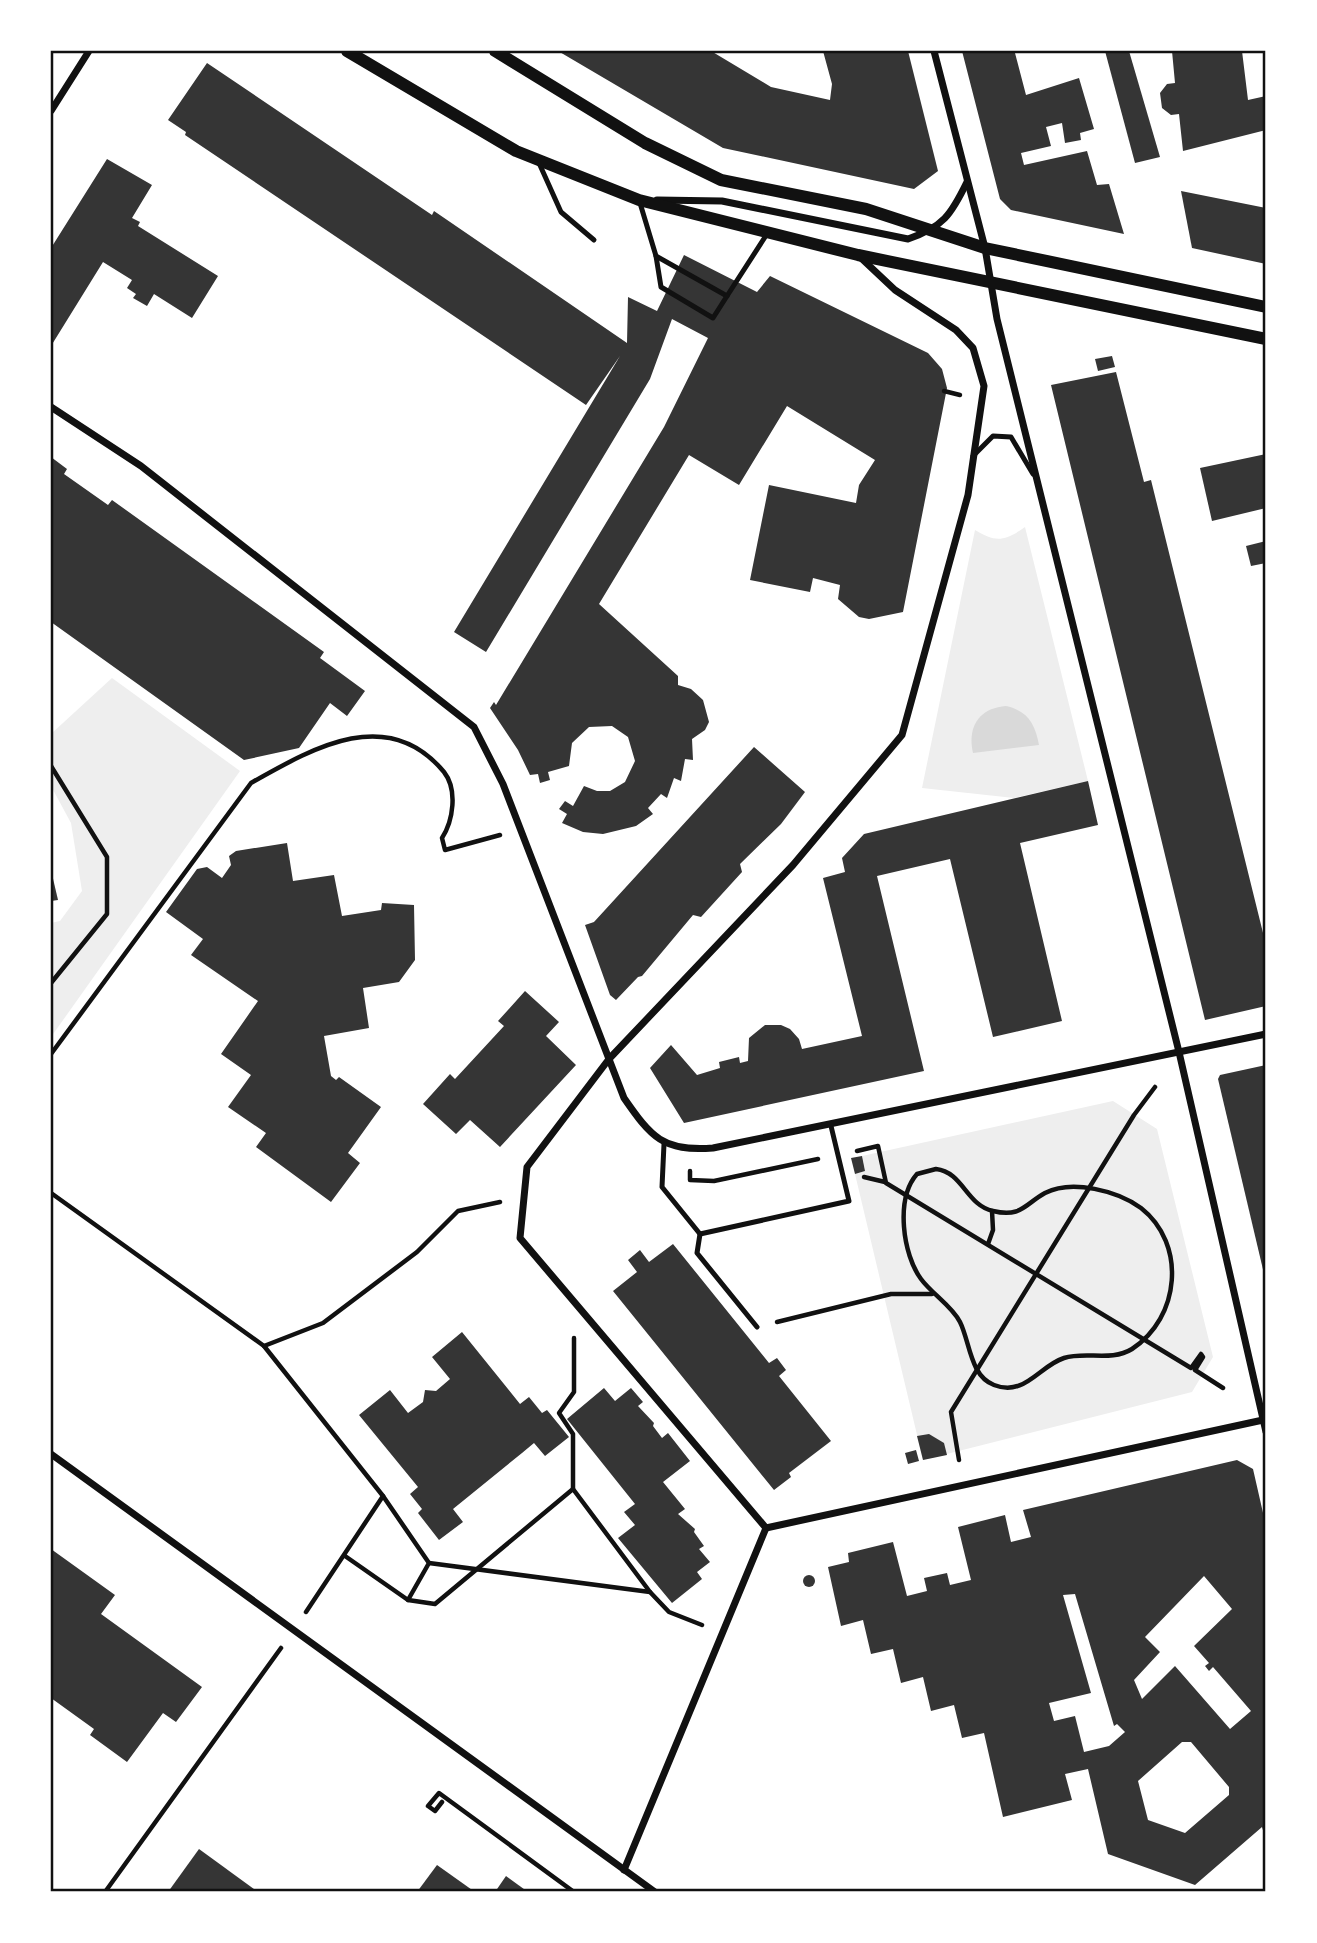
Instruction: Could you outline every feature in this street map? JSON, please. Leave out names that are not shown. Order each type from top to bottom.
[{"type":"street","points":[[51,111],[89,51]]},
{"type":"street","points":[[346,51],[516,152],[639,200],[858,255],[990,284],[1266,338]]},
{"type":"street","points":[[495,51],[645,143],[721,180],[866,209],[985,248],[1266,307]]},
{"type":"street","points":[[934,51],[985,248],[990,284],[1037,479],[1180,1052],[1266,1432]]},
{"type":"street","points":[[639,200],[722,201],[908,239],[932,231],[954,210],[967,181]]},
{"type":"street","points":[[766,1528],[520,1238],[527,1167],[609,1059],[793,865],[902,735],[961,521],[984,386],[973,348],[956,330],[895,290],[858,255]]},
{"type":"street","points":[[51,407],[141,466],[474,727],[503,784],[624,1097],[643,1125],[664,1144],[690,1150],[831,1126],[1266,1034]]},
{"type":"street","points":[[766,1528],[1263,1420]]},
{"type":"street","points":[[51,1454],[655,1892]]},
{"type":"street","points":[[624,1870],[766,1528]]},
{"type":"lane","points":[[538,160],[561,212],[594,240]]},
{"type":"lane","points":[[639,200],[656,256],[661,287],[713,318],[768,232]]},
{"type":"lane","points":[[656,256],[727,296]]},
{"type":"lane","points":[[973,457],[993,436],[1011,438],[1037,479]]},
{"type":"lane","points":[[700,1234],[849,1201],[831,1126]]},
{"type":"lane","points":[[664,1144],[662,1187],[700,1234],[697,1253],[757,1327]]},
{"type":"path","points":[[51,1054],[251,783],[296,757],[354,738],[395,736],[428,756],[446,776],[452,823],[442,838],[445,850],[520,828]]},
{"type":"path","points":[[51,766],[107,857],[107,914],[51,984]]},
{"type":"path","points":[[950,1462],[961,1459],[951,1412],[1089,1188],[1155,1087]]},
{"type":"path","points":[[690,1150],[690,1180],[714,1181],[878,1146],[886,1183]]},
{"type":"path","points":[[944,1169],[956,1177],[973,1200],[992,1211],[1017,1212],[1053,1191],[1089,1188],[1117,1195],[1142,1209],[1158,1227],[1167,1243],[1172,1268],[1168,1303],[1157,1325],[1123,1353],[1065,1357],[1034,1380],[1012,1388],[992,1385],[976,1371],[959,1319],[933,1294],[913,1267],[907,1251],[904,1219],[908,1196],[917,1174],[944,1169]]},
{"type":"path","points":[[856,1178],[869,1176],[886,1183],[1191,1368],[1201,1354],[1195,1370],[1223,1388]]},
{"type":"path","points":[[51,1193],[264,1346],[383,1496],[429,1563],[650,1592]]},
{"type":"path","points":[[264,1346],[323,1323],[417,1252],[458,1211],[524,1197]]},
{"type":"path","points":[[988,1244],[993,1230],[992,1211]]},
{"type":"path","points":[[757,1327],[891,1294],[933,1294]]},
{"type":"path","points":[[574,1299],[573,1391],[559,1413],[573,1434],[573,1489],[650,1592],[669,1612],[722,1633]]},
{"type":"path","points":[[383,1496],[345,1556],[408,1600],[435,1604],[573,1489]]},
{"type":"path","points":[[408,1600],[429,1563]]},
{"type":"path","points":[[105,1892],[269,1665]]},
{"type":"path","points":[[442,1802],[435,1811],[428,1806],[439,1793],[574,1892]]},
{"type":"shaded area","points":[[1025,527],[1088,781],[1014,798],[922,788],[975,530],[1000,539]]},
{"type":"shaded area","points":[[112,678],[240,771],[51,1037],[51,923],[60,921],[82,891],[71,823],[51,786],[51,734]]},
{"type":"shaded area","points":[[1006,706],[1025,715],[1035,731],[1039,745],[973,753],[972,735],[977,720],[989,711]]},
{"type":"shaded area","points":[[1113,1101],[1157,1129],[1213,1357],[1192,1392],[923,1460],[855,1174],[865,1171],[862,1156]]},
{"type":"building","points":[[558,51],[711,51],[771,87],[830,100],[832,84],[823,51],[908,51],[938,171],[914,189],[723,148]]},
{"type":"building","points":[[962,51],[1020,51],[1015,53],[1026,95],[1079,78],[1094,129],[1080,133],[1081,140],[1065,143],[1062,123],[1046,127],[1051,146],[1021,153],[1024,165],[1087,151],[1097,185],[1109,184],[1124,234],[1011,210],[1000,199]]},
{"type":"building","points":[[1105,51],[1129,51],[1160,157],[1135,163]]},
{"type":"building","points":[[1172,51],[1242,51],[1248,100],[1266,96],[1266,130],[1183,151],[1179,114],[1171,115],[1162,108],[1160,93],[1167,84],[1175,83]]},
{"type":"building","points":[[207,63],[432,215],[434,211],[627,343],[628,297],[657,311],[684,255],[757,292],[770,276],[928,353],[942,369],[947,388],[903,612],[869,619],[859,617],[838,599],[840,585],[813,578],[810,592],[750,580],[769,485],[856,503],[859,485],[875,460],[787,406],[739,485],[689,455],[599,604],[678,676],[678,685],[691,689],[703,700],[709,722],[705,730],[692,739],[693,760],[685,759],[681,781],[674,778],[667,798],[661,794],[648,808],[653,814],[636,826],[603,834],[583,832],[562,823],[567,814],[559,809],[565,801],[573,806],[584,786],[597,791],[610,791],[625,782],[635,761],[628,737],[612,726],[589,727],[572,743],[569,766],[548,772],[550,780],[540,783],[538,774],[530,775],[518,750],[490,708],[494,702],[496,705],[664,427],[708,338],[672,319],[650,379],[486,652],[454,632],[620,356],[586,405],[185,135],[186,132],[168,120]]},
{"type":"building","points":[[107,159],[152,185],[132,218],[140,222],[138,226],[218,276],[192,318],[154,294],[147,306],[133,298],[136,294],[127,288],[132,280],[103,262],[51,346],[51,248]]},
{"type":"building","points":[[1181,191],[1266,208],[1266,264],[1192,248]]},
{"type":"building","points":[[1112,356],[1115,367],[1098,371],[1095,359]]},
{"type":"building","points":[[1116,372],[1144,482],[1151,480],[1266,945],[1266,1006],[1205,1020],[1051,385]]},
{"type":"building","points":[[1266,454],[1266,508],[1212,521],[1200,468]]},
{"type":"building","points":[[51,457],[67,469],[64,474],[108,505],[112,500],[324,652],[320,658],[365,691],[347,716],[330,703],[299,748],[244,760],[51,622]]},
{"type":"building","points":[[1266,541],[1266,563],[1251,566],[1246,546]]},
{"type":"building","points":[[754,747],[805,792],[781,824],[740,864],[742,872],[701,917],[693,915],[642,976],[616,1000],[610,995],[585,925],[594,922]]},
{"type":"building","points":[[1088,781],[1098,825],[1020,843],[1062,1021],[993,1037],[950,859],[877,876],[924,1071],[684,1123],[650,1068],[671,1045],[697,1075],[720,1068],[719,1062],[739,1057],[740,1063],[748,1061],[749,1038],[765,1025],[781,1025],[790,1029],[799,1039],[802,1049],[862,1036],[823,878],[845,872],[842,858],[864,834]]},
{"type":"building","points":[[287,843],[293,881],[334,875],[342,916],[381,910],[382,903],[414,905],[415,960],[399,982],[363,988],[369,1028],[324,1036],[331,1076],[336,1080],[339,1077],[381,1107],[348,1153],[360,1163],[331,1202],[256,1147],[266,1133],[228,1107],[251,1075],[221,1054],[258,1001],[191,955],[203,939],[166,912],[197,869],[207,867],[222,878],[231,865],[229,856],[236,851]]},
{"type":"building","points":[[51,870],[58,900],[51,901]]},
{"type":"building","points":[[525,991],[559,1022],[546,1036],[576,1065],[500,1147],[470,1120],[456,1134],[423,1104],[450,1074],[455,1079],[504,1026],[498,1021]]},
{"type":"building","points":[[1266,1065],[1265,1278],[1218,1079],[1220,1075]]},
{"type":"building","points":[[862,1156],[865,1171],[855,1174],[851,1158]]},
{"type":"building","points":[[673,1244],[769,1363],[777,1358],[786,1370],[779,1376],[831,1441],[789,1473],[791,1477],[774,1490],[613,1291],[637,1272],[628,1260],[640,1250],[649,1262]]},
{"type":"building","points":[[462,1332],[520,1404],[529,1397],[542,1413],[547,1410],[569,1437],[545,1456],[534,1443],[453,1509],[463,1522],[439,1540],[418,1513],[422,1509],[410,1494],[418,1487],[359,1415],[390,1390],[408,1413],[423,1402],[425,1390],[436,1391],[450,1379],[432,1357]]},
{"type":"building","points":[[604,1388],[615,1401],[631,1388],[643,1402],[638,1406],[654,1423],[653,1426],[662,1438],[668,1433],[690,1461],[663,1482],[685,1509],[678,1514],[695,1529],[694,1532],[704,1546],[699,1549],[710,1562],[697,1572],[702,1579],[672,1603],[618,1538],[635,1525],[624,1512],[635,1504],[567,1419]]},
{"type":"building","points":[[929,1434],[944,1443],[947,1455],[923,1460],[917,1436]]},
{"type":"building","points":[[916,1450],[919,1461],[908,1464],[905,1453]]},
{"type":"building","points":[[1237,1460],[1253,1469],[1266,1526],[1266,1840],[1262,1827],[1195,1885],[1108,1854],[1088,1769],[1065,1774],[1072,1800],[1003,1817],[984,1733],[962,1738],[954,1705],[931,1711],[923,1677],[901,1683],[893,1649],[871,1654],[863,1620],[841,1626],[828,1567],[849,1562],[848,1553],[893,1542],[907,1596],[927,1591],[924,1578],[947,1573],[950,1585],[971,1580],[958,1527],[1005,1515],[1011,1542],[1031,1537],[1023,1510]],"holes":[[[1204,1576],[1232,1609],[1194,1646],[1209,1663],[1205,1666],[1209,1671],[1213,1667],[1251,1711],[1230,1729],[1175,1666],[1142,1699],[1134,1680],[1160,1652],[1145,1637]],[[1075,1594],[1114,1726],[1117,1724],[1125,1732],[1109,1746],[1084,1752],[1075,1716],[1054,1721],[1049,1703],[1091,1693],[1063,1595]],[[1182,1742],[1191,1742],[1229,1787],[1229,1795],[1185,1833],[1148,1820],[1138,1781]]]},
{"type":"building","points":[[51,1549],[115,1595],[101,1614],[202,1687],[176,1722],[163,1713],[127,1762],[90,1735],[94,1729],[51,1698]]},
{"type":"building","points":[[809,1575],[815,1581],[809,1587],[803,1581]]},
{"type":"building","points":[[199,1849],[258,1892],[168,1892]]},
{"type":"building","points":[[437,1865],[475,1892],[417,1892]]},
{"type":"building","points":[[506,1876],[528,1892],[495,1892]]}]
